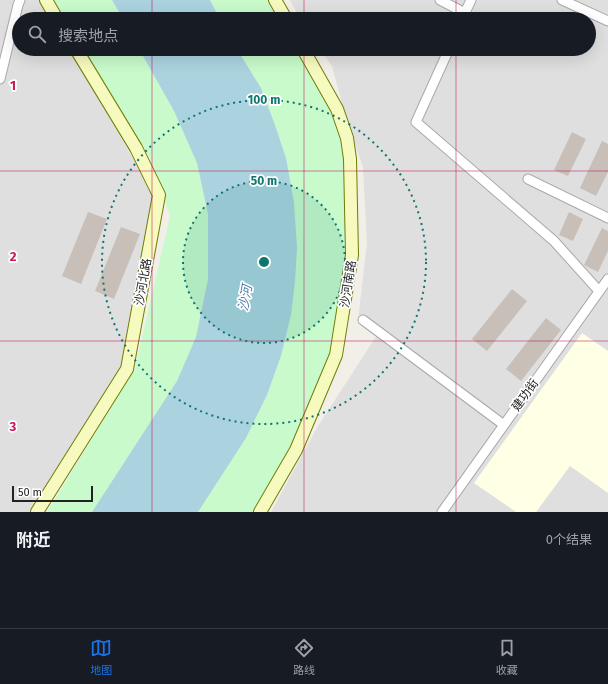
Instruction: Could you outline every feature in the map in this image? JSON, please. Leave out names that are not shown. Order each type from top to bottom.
[{"type":"street","points":[[16,12],[20,0]]},
{"type":"street","points":[[46,0],[53,12]]},
{"type":"street","points":[[275,0],[282,12]]},
{"type":"street","points":[[440,0],[458,12]]},
{"type":"street","points":[[466,12],[471,0]]},
{"type":"street","points":[[562,0],[588,12]]},
{"type":"street","points":[[596,16],[608,21]]},
{"type":"street","points":[[0,79],[12,30]]},
{"type":"street","name":"沙河北路","points":[[37,512],[127,369],[159,195],[136,148],[80,56]]},
{"type":"street","name":"沙河南路","points":[[260,512],[296,450],[336,355],[352,255],[350,159],[347,138],[337,109],[307,56]]},
{"type":"street","points":[[446,56],[416,122],[554,240],[599,291]]},
{"type":"street","points":[[528,179],[608,218]]},
{"type":"street","name":"建功街","points":[[442,512],[608,279]]},
{"type":"street","points":[[363,320],[504,425]]},
{"type":"shaded area","points":[[0,0],[40,0],[47,12],[12,12],[12,56],[73,56],[155,196],[125,368],[31,512],[0,512]]},
{"type":"shaded area","points":[[290,0],[608,0],[608,512],[271,512],[318,426],[377,335],[358,320],[367,243],[363,167],[348,125],[332,66],[325,56],[596,56],[596,12],[296,12]]},
{"type":"shaded area","points":[[582,333],[608,351],[608,493],[570,466],[536,512],[516,512],[474,483]]},
{"type":"green space","points":[[54,0],[112,0],[119,12],[61,12]]},
{"type":"green space","points":[[210,0],[273,0],[280,12],[216,12]]},
{"type":"green space","points":[[87,56],[143,56],[174,111],[197,163],[208,214],[208,279],[196,337],[177,381],[92,512],[47,512],[135,368],[170,216],[152,161]]},
{"type":"green space","points":[[241,56],[304,56],[335,112],[344,138],[349,256],[334,353],[294,450],[257,512],[198,512],[246,438],[267,395],[281,356],[291,315],[286,158],[261,88]]},
{"type":"water","points":[[112,0],[210,0],[216,12],[119,12]]},
{"type":"water","name":"沙河","points":[[143,56],[241,56],[261,88],[286,158],[294,203],[297,248],[291,315],[281,356],[267,395],[246,438],[198,512],[92,512],[177,381],[196,337],[208,279],[208,214],[197,163],[174,111]]},
{"type":"building","points":[[572,132],[586,139],[568,176],[554,170]]},
{"type":"building","points":[[602,141],[608,144],[608,172],[596,196],[580,188]]},
{"type":"building","points":[[88,212],[107,219],[81,284],[62,276]]},
{"type":"building","points":[[569,212],[583,219],[573,241],[559,235]]},
{"type":"building","points":[[121,227],[140,234],[114,299],[95,291]]},
{"type":"building","points":[[602,228],[608,231],[608,251],[598,272],[584,265]]},
{"type":"building","points":[[512,289],[527,301],[487,351],[472,339]]},
{"type":"building","points":[[546,318],[561,330],[521,381],[506,369]]}]
